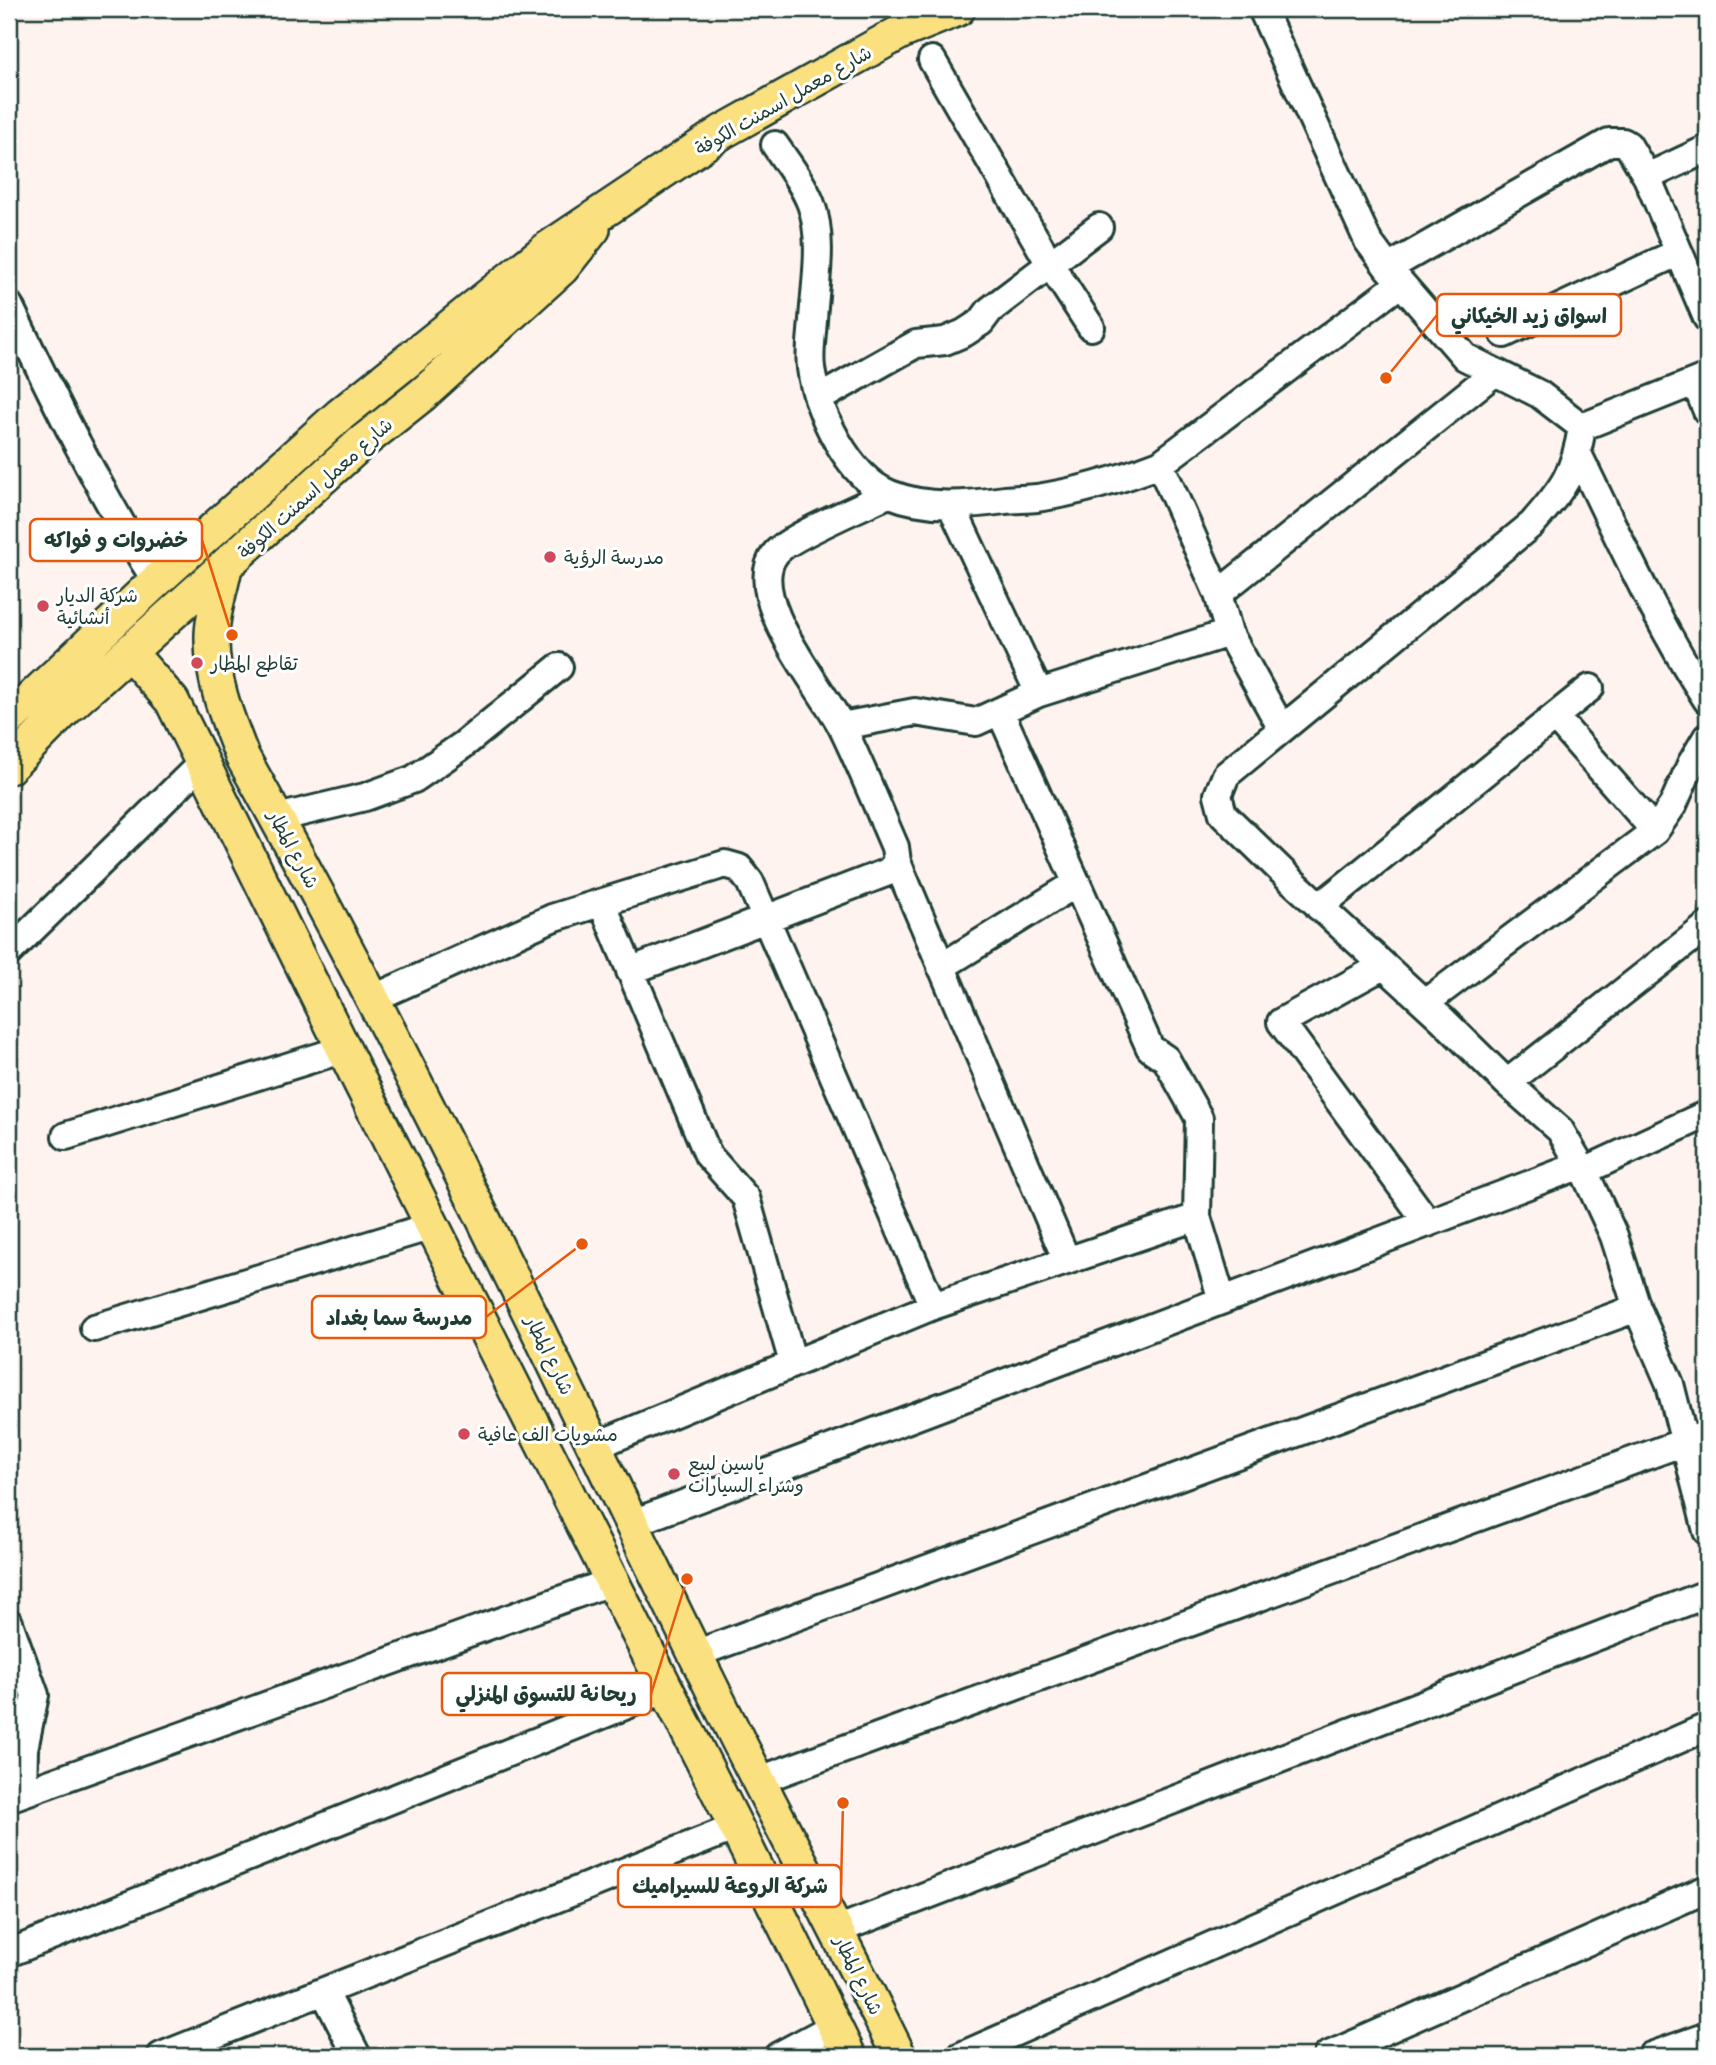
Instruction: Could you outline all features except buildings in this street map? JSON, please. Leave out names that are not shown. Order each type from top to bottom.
[{"type":"main road","name":"شارع معمل اسمنت الكوفة","points":[[9,719],[156,580],[340,415],[547,248],[722,132],[901,32],[958,9]]},
{"type":"main road","name":"شارع معمل اسمنت الكوفة","points":[[9,767],[66,709],[360,444],[423,394],[562,268],[615,203]]},
{"type":"main road","points":[[340,415],[348,417],[358,429],[360,444]]},
{"type":"main road","name":"شارع المطار","points":[[225,567],[212,635],[216,675],[226,716],[242,756],[374,998],[757,1781],[837,1930],[899,2056]]},
{"type":"main road","points":[[130,653],[172,701],[849,2056]]},
{"type":"main road","points":[[629,1615],[651,1613],[660,1608],[668,1596]]},
{"type":"main road","points":[[670,1695],[689,1683],[701,1667]]},
{"type":"street","points":[[1262,9],[1368,241],[1465,357],[1539,394],[1580,439],[1661,620],[1707,700]]},
{"type":"street","points":[[932,60],[1050,264],[1091,327]]},
{"type":"street","points":[[775,145],[797,176],[812,205],[817,234],[811,367],[818,399],[849,460],[862,475],[888,494],[916,502],[951,505],[1037,498],[1127,477],[1160,464],[1395,275],[1609,142],[1623,142],[1628,145],[1647,177],[1707,318]]},
{"type":"street","points":[[1647,177],[1707,149]]},
{"type":"street","points":[[818,399],[916,344],[945,341],[964,333],[1099,227]]},
{"type":"street","points":[[1504,334],[1679,252]]},
{"type":"street","points":[[9,305],[81,455],[156,580]]},
{"type":"street","points":[[1218,594],[1494,373]]},
{"type":"street","points":[[1707,411],[1701,379],[1580,439],[1568,478],[1559,495],[1532,524],[1226,775],[1218,795],[1223,814],[1560,1130],[1582,1168],[1614,1236],[1637,1308],[1695,1438],[1707,1531]]},
{"type":"street","points":[[1160,464],[1218,594],[1229,633],[1282,729]]},
{"type":"street","points":[[888,494],[791,542],[775,553],[766,574],[772,602],[784,634],[804,670],[842,726],[895,847],[897,862],[941,967],[1067,1261]]},
{"type":"street","points":[[951,505],[1039,694]]},
{"type":"street","points":[[842,726],[915,712],[976,722],[1039,694],[1229,633]]},
{"type":"street","points":[[278,818],[365,797],[414,779],[463,745],[559,667]]},
{"type":"street","points":[[1319,906],[1590,688]]},
{"type":"street","points":[[1000,711],[1150,1048],[1166,1059],[1199,1118],[1197,1217],[1222,1300]]},
{"type":"street","points":[[1555,717],[1655,831]]},
{"type":"street","points":[[1425,1003],[1655,831],[1673,805],[1690,764],[1707,737]]},
{"type":"street","points":[[9,952],[203,762]]},
{"type":"street","points":[[630,971],[887,872],[897,862]]},
{"type":"street","points":[[374,998],[552,918],[725,864],[739,868],[750,882],[933,1306]]},
{"type":"street","points":[[941,967],[1076,883]]},
{"type":"street","points":[[602,903],[708,1155],[746,1198],[793,1363]]},
{"type":"street","points":[[1507,1083],[1707,926]]},
{"type":"street","points":[[1383,966],[1281,1022],[1428,1223]]},
{"type":"street","points":[[66,1136],[344,1049]]},
{"type":"street","points":[[632,1522],[1428,1223],[1582,1168],[1707,1114]]},
{"type":"street","points":[[595,1446],[933,1306],[1197,1217]]},
{"type":"street","points":[[93,1328],[432,1226]]},
{"type":"street","points":[[701,1667],[1637,1308]]},
{"type":"street","points":[[757,1781],[1695,1438]]},
{"type":"street","points":[[9,1623],[35,1695],[16,1795],[612,1581]]},
{"type":"street","points":[[837,1930],[1707,1594]]},
{"type":"street","points":[[9,1952],[670,1695]]},
{"type":"street","points":[[961,2056],[1707,1727]]},
{"type":"street","points":[[161,2056],[217,2046],[324,1991],[736,1826]]},
{"type":"street","points":[[1327,2056],[1707,1889]]},
{"type":"street","points":[[324,1991],[357,2056]]},
{"type":"street","points":[[778,2056],[834,2026]]},
{"type":"street","points":[[1651,2056],[1707,2036]]},
{"type":"place","name":"اسواق زيد الخيكاني","points":[[1386,378]]},
{"type":"place","name":"مدرسة الرؤية","points":[[550,557]]},
{"type":"place","name":"شركة الديار أنشائية","points":[[43,606]]},
{"type":"place","name":"خضروات و فواكه","points":[[232,635]]},
{"type":"place","name":"تقاطع المطار","points":[[197,663]]},
{"type":"place","name":"مدرسة سما بغداد","points":[[582,1244]]},
{"type":"place","name":"مشويات الف عافية","points":[[464,1434]]},
{"type":"place","name":"ياسين لبيع وشراء السيارات","points":[[674,1474]]},
{"type":"place","name":"ريحانة للتسوق المنزلي","points":[[687,1579]]},
{"type":"place","name":"شركة الروعة للسيراميك","points":[[843,1803]]}]
